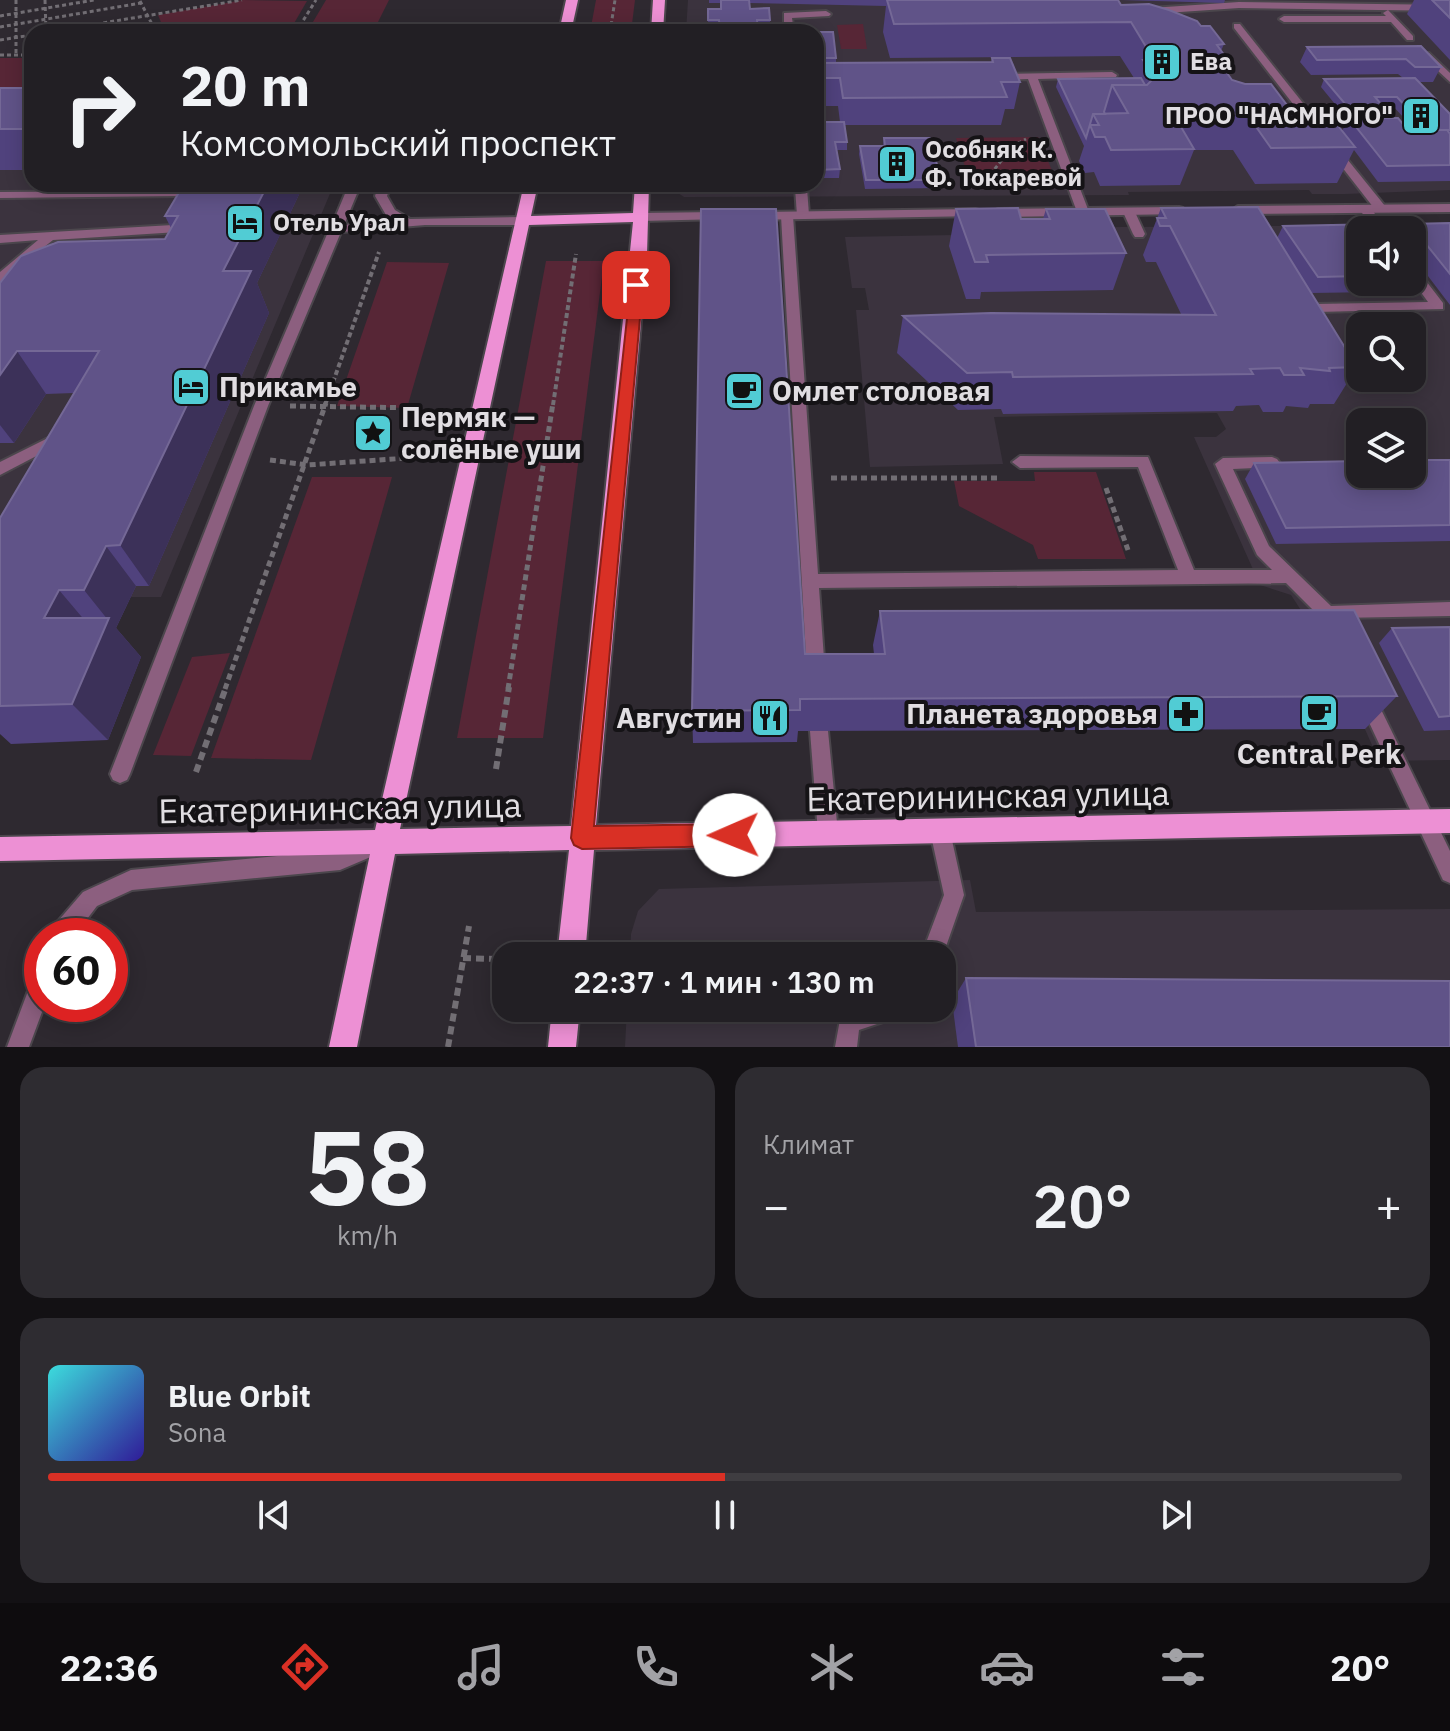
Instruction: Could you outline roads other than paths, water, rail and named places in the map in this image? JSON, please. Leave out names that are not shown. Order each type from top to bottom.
[{"type":"main road","points":[[567,24],[572,0]]},
{"type":"main road","points":[[658,24],[659,0]]},
{"type":"main road","points":[[343,1047],[388,840],[399,773],[529,192]]},
{"type":"main road","points":[[572,942],[642,192]]},
{"type":"main road","points":[[523,221],[641,217]]},
{"type":"main road","name":"Екатерининская улица","points":[[0,849],[1450,821]]},
{"type":"main road","points":[[562,1047],[565,1022]]},
{"type":"street","points":[[1137,11],[1239,5],[1380,4],[1450,8]]},
{"type":"street","points":[[1380,4],[1410,38]]},
{"type":"street","points":[[788,24],[787,15],[826,14]]},
{"type":"street","points":[[1284,19],[1394,19]]},
{"type":"street","points":[[1237,26],[1381,209]]},
{"type":"street","points":[[1420,48],[1450,79]]},
{"type":"street","points":[[976,77],[1112,75]]},
{"type":"street","points":[[1032,76],[1083,212]]},
{"type":"street","points":[[120,774],[261,406],[351,192]]},
{"type":"street","points":[[382,192],[381,196],[390,212],[409,223]]},
{"type":"street","points":[[801,192],[803,215]]},
{"type":"street","points":[[0,195],[178,194]]},
{"type":"street","points":[[1239,214],[1450,208]]},
{"type":"street","points":[[1365,209],[1370,216]]},
{"type":"street","points":[[641,217],[1199,211]]},
{"type":"street","points":[[1129,212],[1139,234]]},
{"type":"street","points":[[787,216],[817,687]]},
{"type":"street","points":[[284,227],[335,229],[409,223],[523,221]]},
{"type":"street","points":[[0,239],[47,239],[89,232],[202,228]]},
{"type":"street","points":[[0,278],[47,239]]},
{"type":"street","points":[[1426,288],[1444,309]]},
{"type":"street","points":[[1289,290],[1295,301],[1316,308],[1444,309]]},
{"type":"street","points":[[0,469],[63,436]]},
{"type":"street","points":[[1020,462],[1143,461],[1188,576]]},
{"type":"street","points":[[1284,463],[1223,464],[1263,550],[1326,612],[1345,652]]},
{"type":"street","points":[[809,581],[1291,576]]},
{"type":"street","points":[[1326,612],[1450,609]]},
{"type":"street","points":[[1357,679],[1450,873]]},
{"type":"street","points":[[819,731],[828,833]]},
{"type":"street","points":[[937,942],[954,895],[940,831]]},
{"type":"street","points":[[75,918],[90,899],[131,880],[340,860],[388,840]]},
{"type":"street","points":[[18,1047],[27,1022]]},
{"type":"street","points":[[846,1047],[849,1022]]},
{"type":"place","name":"Ева","points":[[1162,62]]},
{"type":"place","name":"ПРОО \"НАСМНОГО\"","points":[[1421,116]]},
{"type":"place","name":"Особняк К. Ф. Токаревой","points":[[897,164]]},
{"type":"place","name":"Отель Урал","points":[[245,223]]},
{"type":"place","name":"Прикамье","points":[[191,387]]},
{"type":"place","name":"Омлет столовая","points":[[744,391]]},
{"type":"place","name":"Пермяк — солёные уши","points":[[373,433]]},
{"type":"place","name":"Central Perk","points":[[1319,713]]},
{"type":"place","name":"Планета здоровья","points":[[1186,714]]},
{"type":"place","name":"Августин","points":[[770,718]]}]
